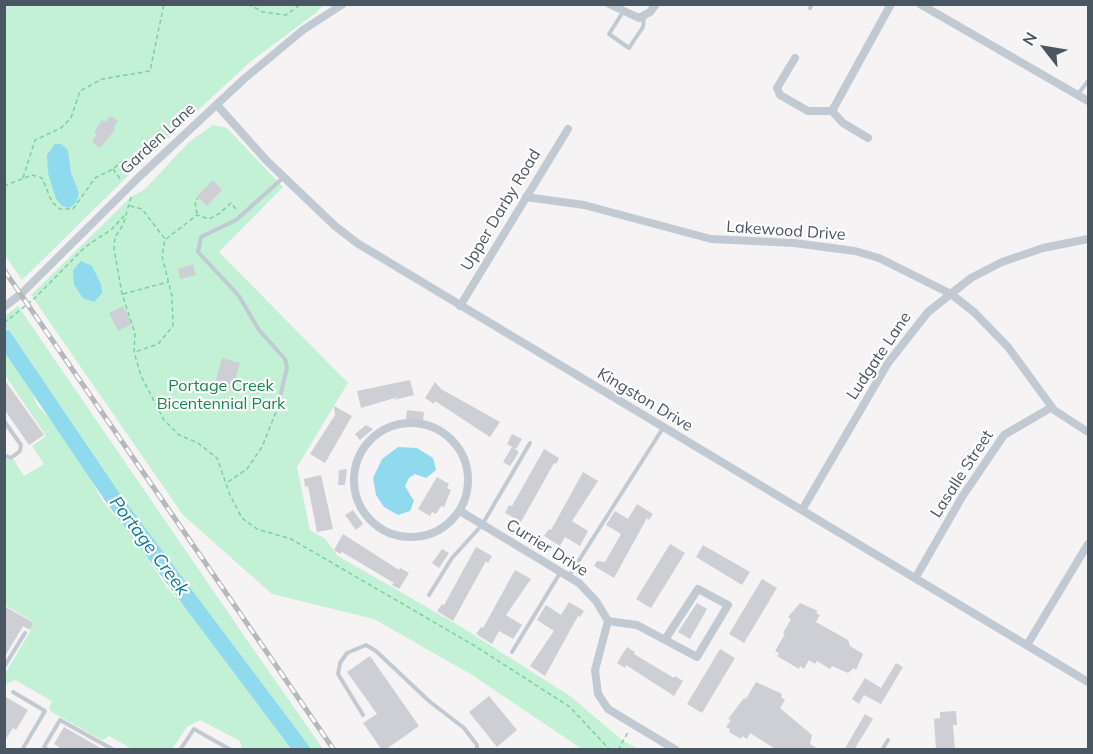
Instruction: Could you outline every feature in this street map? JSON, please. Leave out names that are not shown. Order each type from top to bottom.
[{"type":"street","points":[[609,4],[639,18],[644,17],[656,4]]},
{"type":"street","points":[[832,111],[891,4]]},
{"type":"street","points":[[920,4],[934,8],[1089,101]]},
{"type":"street","name":"Garden Lane","points":[[4,307],[21,294],[139,177],[274,53],[341,5]]},
{"type":"street","points":[[795,58],[777,88],[780,94],[808,111],[832,111],[843,123],[868,138]]},
{"type":"street","name":"Kingston Drive","points":[[217,105],[284,177],[335,226],[357,243],[1089,682]]},
{"type":"street","name":"Upper Darby Road","points":[[460,306],[568,129]]},
{"type":"street","name":"Lakewood Drive","points":[[526,197],[577,203],[727,242],[794,243],[855,251],[879,258],[951,294],[990,327],[1052,407],[1062,417],[1089,432]]},
{"type":"street","name":"Ludgate Lane","points":[[802,510],[900,346],[928,312],[971,278],[1002,262],[1043,248],[1089,240]]},
{"type":"street","name":"Lasalle Street","points":[[916,577],[962,497],[1004,435],[1052,407]]},
{"type":"street","points":[[406,422],[426,424],[443,431],[457,444],[466,461],[469,480],[466,498],[460,511],[444,528],[426,536],[407,538],[389,534],[373,524],[361,508],[354,490],[354,471],[360,453],[372,438],[388,427],[406,422]]},
{"type":"street","name":"Currier Drive","points":[[460,511],[579,583],[596,602],[608,621]]},
{"type":"street","points":[[1027,645],[1089,544]]},
{"type":"street","points":[[666,639],[698,589],[728,605],[697,657],[637,625],[608,621],[595,670],[598,694],[608,709],[676,750]]},
{"type":"lane","points":[[623,11],[609,34],[629,48],[643,27],[644,17]]},
{"type":"lane","points":[[1077,95],[1089,81]]},
{"type":"lane","points":[[278,405],[287,368],[285,359],[260,330],[239,296],[198,252],[201,237],[241,215],[284,177]]},
{"type":"lane","points":[[4,421],[21,445],[20,451],[11,458],[4,455]]},
{"type":"lane","points":[[512,652],[663,428]]},
{"type":"lane","points":[[429,595],[452,558],[482,525],[530,443]]},
{"type":"lane","points":[[4,667],[25,633]]},
{"type":"lane","points":[[363,715],[338,674],[340,663],[347,653],[366,645],[376,651],[429,701],[464,728],[477,745],[477,750]]},
{"type":"lane","points":[[13,693],[45,711],[22,750]]},
{"type":"lane","points":[[48,750],[44,747],[60,720],[114,750]]},
{"type":"lane","points":[[180,750],[194,729],[231,750]]},
{"type":"lane","points":[[882,750],[888,740]]},
{"type":"path","points":[[23,178],[35,140],[61,128],[71,118],[80,91],[102,79],[150,71],[164,4]]},
{"type":"path","points":[[248,4],[263,12],[286,15],[301,4]]},
{"type":"path","points":[[4,186],[32,175],[42,178],[52,202],[60,209],[73,209],[95,178],[123,160]]},
{"type":"path","points":[[197,214],[195,202],[198,198]]},
{"type":"path","points":[[197,214],[209,219],[231,203],[241,215]]},
{"type":"path","points":[[130,206],[142,209],[165,239]]},
{"type":"path","points":[[134,352],[158,344],[174,326],[162,256],[165,239],[197,214]]},
{"type":"path","points":[[4,323],[35,298],[85,248],[112,229],[125,216],[116,237],[114,249],[123,294],[135,333],[134,352],[141,375],[164,420],[179,435],[198,442],[217,458],[230,495],[242,518],[257,529],[291,539],[475,646],[570,707],[610,750]]},
{"type":"path","points":[[123,294],[168,282]]},
{"type":"path","points":[[227,482],[247,469],[262,447],[278,405]]},
{"type":"path","points":[[618,750],[633,723]]},
{"type":"green space","points":[[4,5],[323,5],[317,12],[250,62],[140,164],[22,280],[5,255]]},
{"type":"green space","name":"Portage Creek Bicentennial Park","points":[[213,125],[227,128],[283,187],[219,252],[348,383],[297,467],[310,530],[325,539],[338,556],[463,628],[570,696],[622,740],[638,749],[582,749],[472,675],[374,619],[272,594],[183,515],[31,295],[131,197],[145,189],[189,142]]},
{"type":"green space","points":[[18,306],[323,749],[308,749],[117,496],[5,326],[5,316]]},
{"type":"green space","points":[[5,345],[28,382],[37,405],[70,442],[104,503],[136,541],[167,588],[186,608],[291,749],[242,749],[240,741],[200,720],[187,727],[172,749],[132,749],[109,736],[103,740],[98,738],[52,712],[49,708],[52,701],[15,680],[5,685],[5,674],[35,623],[5,605],[5,459],[14,460],[24,476],[44,464],[32,446],[46,436],[5,375]]},
{"type":"water","points":[[55,144],[61,144],[68,150],[71,173],[79,193],[76,203],[69,208],[62,206],[56,199],[48,173],[47,155]]},
{"type":"water","points":[[81,261],[92,266],[101,284],[102,293],[94,302],[83,298],[74,285],[73,270]]},
{"type":"water","points":[[398,447],[417,448],[433,458],[436,470],[426,478],[415,474],[409,478],[405,486],[414,501],[410,511],[398,515],[384,507],[376,495],[373,478],[382,459]]},
{"type":"building","points":[[110,116],[118,121],[113,128],[115,130],[100,148],[92,142],[97,134],[94,132],[102,120],[106,122]]},
{"type":"building","points":[[213,180],[222,190],[207,206],[197,196]]},
{"type":"building","points":[[193,264],[196,275],[180,279],[178,269]]},
{"type":"building","points":[[123,306],[132,324],[118,331],[109,313]]},
{"type":"building","points":[[222,358],[240,363],[232,389],[215,383]]},
{"type":"building","points":[[4,379],[44,435],[29,445],[4,409]]},
{"type":"building","points":[[410,380],[414,395],[394,400],[398,397],[361,408],[357,391]]},
{"type":"building","points":[[435,382],[441,389],[500,422],[490,437],[435,401],[434,404],[425,398]]},
{"type":"building","points":[[334,406],[352,416],[325,463],[310,454],[335,415]]},
{"type":"building","points":[[407,410],[424,412],[423,421],[406,419]]},
{"type":"building","points":[[366,425],[373,429],[360,440],[355,434]]},
{"type":"building","points":[[512,434],[522,439],[516,449],[507,444]]},
{"type":"building","points":[[512,447],[519,452],[510,466],[503,462]]},
{"type":"building","points":[[544,449],[559,458],[521,522],[505,513],[509,505],[512,506]]},
{"type":"building","points":[[347,469],[345,485],[338,485],[339,470]]},
{"type":"building","points":[[583,472],[598,481],[572,521],[588,531],[580,546],[565,537],[560,546],[544,536],[549,529],[551,530]]},
{"type":"building","points":[[321,475],[333,529],[317,532],[308,486],[305,487],[304,479]]},
{"type":"building","points":[[437,477],[449,484],[447,488],[451,490],[444,507],[441,506],[436,514],[432,512],[430,516],[418,509]]},
{"type":"building","points":[[637,504],[653,514],[649,520],[647,518],[614,578],[594,566],[597,561],[605,562],[621,534],[606,525],[615,511],[628,519]]},
{"type":"building","points":[[353,510],[363,524],[356,530],[345,515]]},
{"type":"building","points":[[343,534],[399,570],[400,568],[409,573],[399,589],[392,585],[394,583],[342,552],[340,554],[334,550]]},
{"type":"building","points":[[670,544],[685,553],[651,608],[636,599]]},
{"type":"building","points":[[703,545],[750,572],[742,585],[696,557]]},
{"type":"building","points":[[476,547],[492,556],[488,563],[486,561],[453,621],[437,611],[442,604],[444,605]]},
{"type":"building","points":[[442,549],[449,553],[439,568],[432,563]]},
{"type":"building","points":[[515,570],[531,579],[506,615],[522,625],[513,639],[499,631],[492,644],[476,634],[481,627],[483,628]]},
{"type":"building","points":[[762,579],[777,588],[744,643],[729,634]]},
{"type":"building","points":[[569,602],[584,611],[580,617],[578,616],[545,676],[530,666],[554,631],[537,620],[546,605],[561,615]]},
{"type":"building","points":[[697,603],[707,609],[690,639],[678,632]]},
{"type":"building","points":[[800,603],[818,611],[816,613],[820,615],[816,622],[848,640],[850,646],[863,654],[856,670],[854,668],[848,673],[832,666],[830,669],[817,661],[815,664],[809,660],[804,669],[800,666],[799,669],[777,656],[779,653],[775,651],[791,619],[788,617]]},
{"type":"building","points":[[4,606],[34,623],[30,630],[23,626],[4,658]]},
{"type":"building","points":[[627,647],[635,652],[634,654],[683,681],[674,696],[626,665],[625,668],[617,663]]},
{"type":"building","points":[[720,649],[735,658],[702,713],[687,704]]},
{"type":"building","points":[[370,656],[419,726],[385,750],[382,750],[363,723],[377,714],[347,672]]},
{"type":"building","points":[[896,663],[903,667],[881,704],[864,695],[859,704],[852,699],[865,678],[881,688]]},
{"type":"building","points":[[756,682],[782,694],[781,697],[785,700],[780,708],[812,735],[810,744],[820,750],[777,750],[750,733],[747,739],[742,736],[741,739],[729,732],[730,729],[726,727],[731,720],[728,719],[744,698],[746,699]]},
{"type":"building","points":[[4,696],[28,710],[16,730],[13,728],[4,742]]},
{"type":"building","points":[[489,696],[517,730],[497,747],[469,712]]},
{"type":"building","points":[[956,711],[957,725],[953,725],[955,750],[936,750],[934,719],[940,718],[940,712]]},
{"type":"building","points":[[865,714],[873,719],[854,750],[844,750]]},
{"type":"building","points":[[64,727],[104,750],[63,750],[54,744]]},
{"type":"waterway","name":"Portage Creek","points":[[4,337],[115,501],[302,750]]},
{"type":"railway","points":[[4,270],[334,750]]}]
